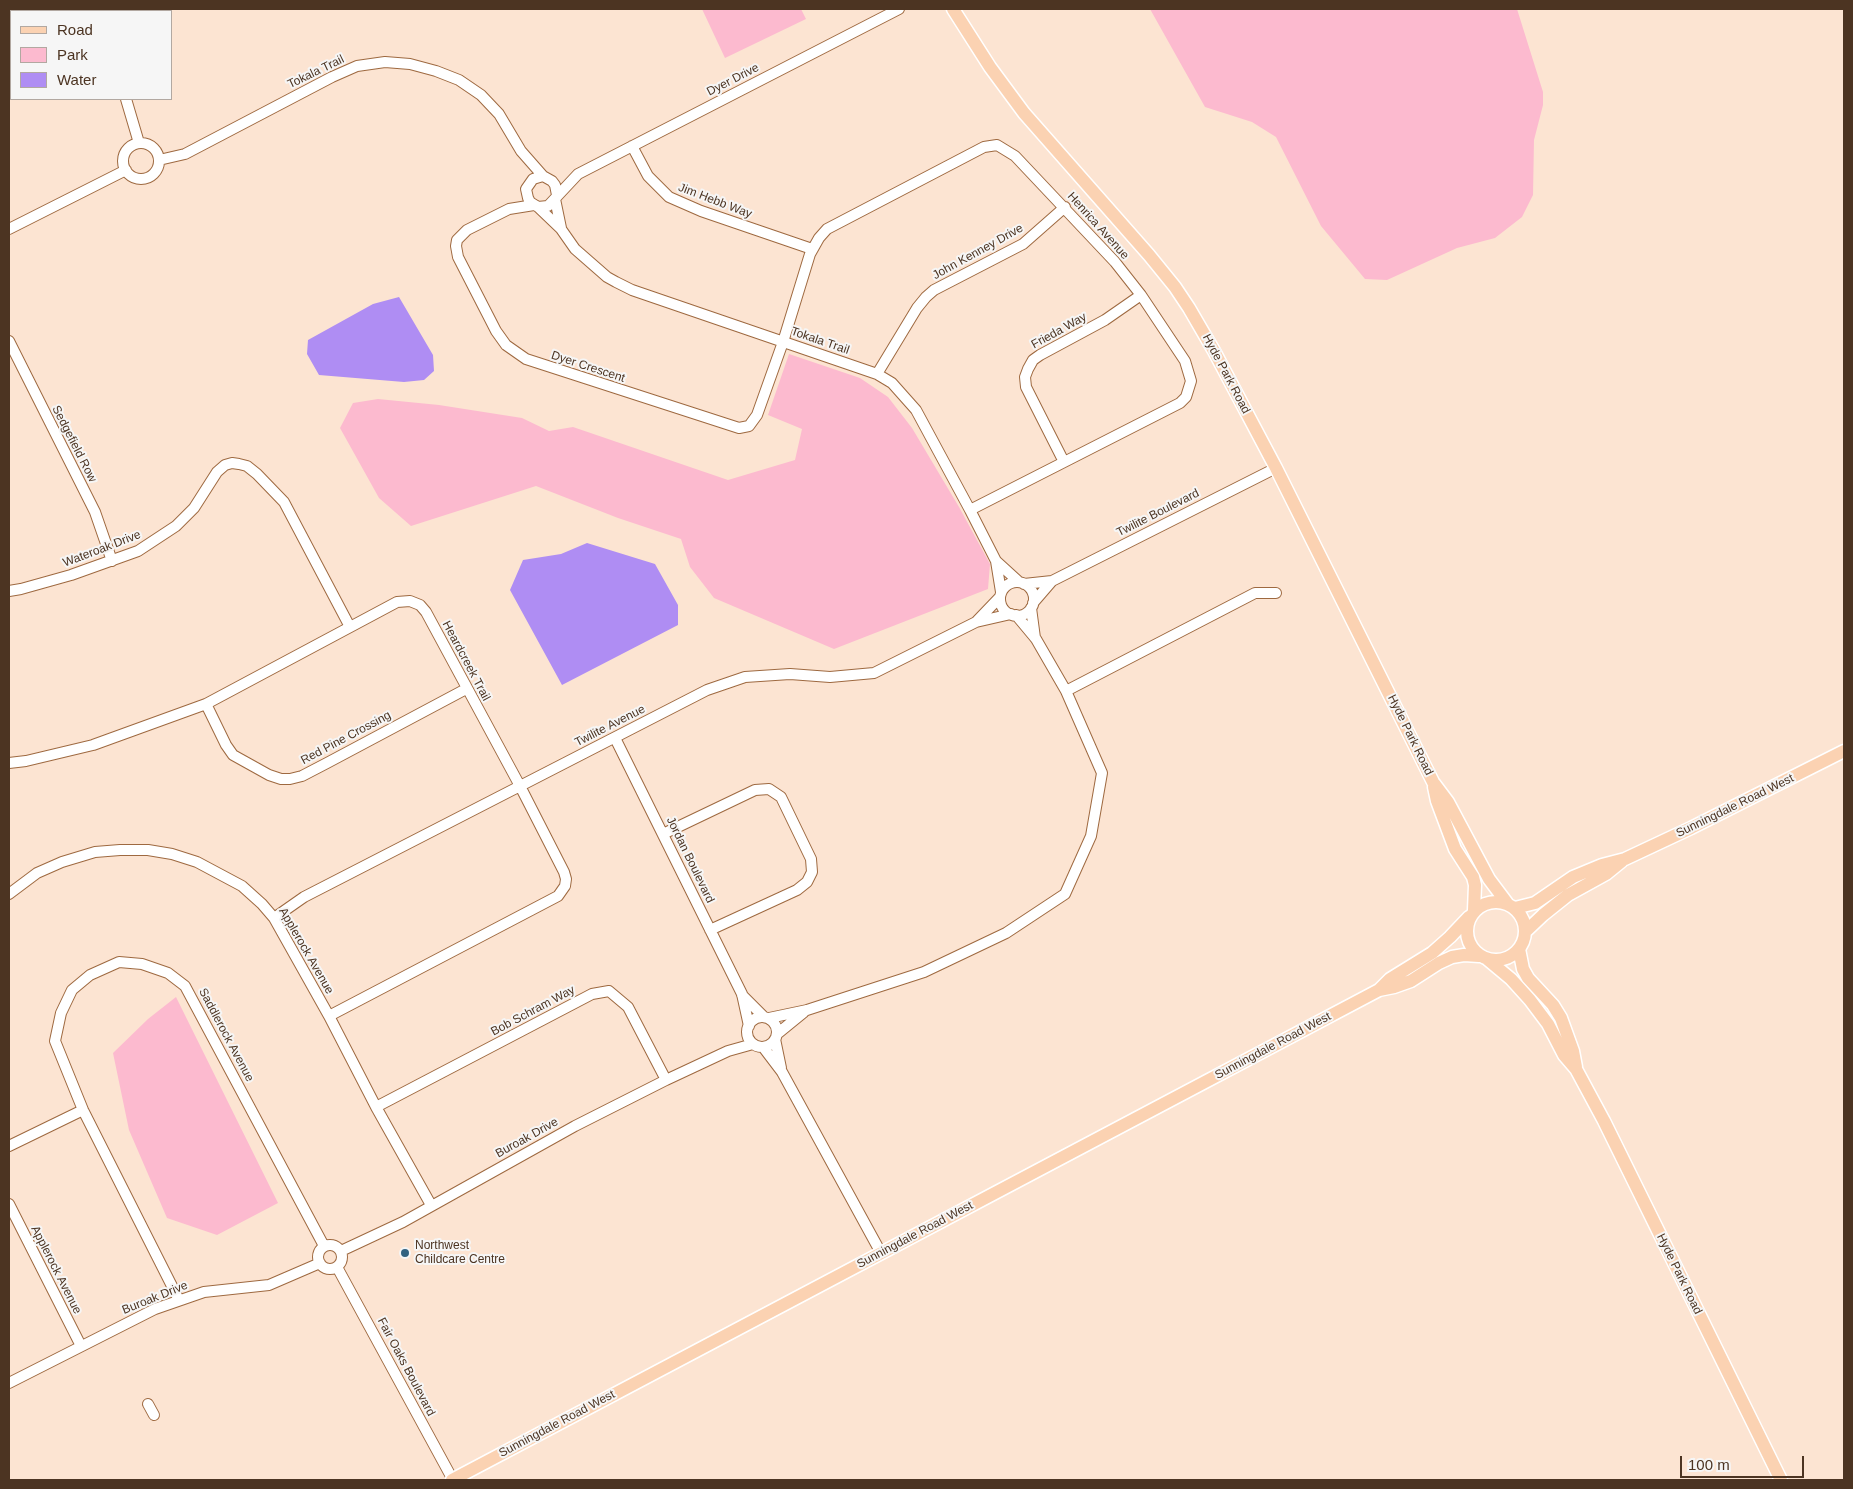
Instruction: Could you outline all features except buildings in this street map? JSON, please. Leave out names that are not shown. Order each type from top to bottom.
[{"type":"main road","name":"Hyde Park Road","points":[[953,9],[990,67],[1024,113],[1174,287],[1214,351],[1276,468],[1433,782],[1448,802],[1489,879],[1511,906]]},
{"type":"main road","name":"Sunningdale Road West","points":[[1511,906],[1535,903],[1586,871],[1625,859],[1692,828],[1844,751]]},
{"type":"main road","name":"Hyde Park Road","points":[[1433,782],[1437,801],[1455,849],[1473,877],[1475,890],[1472,914]]},
{"type":"main road","name":"Sunningdale Road West","points":[[1525,932],[1568,895],[1606,874],[1625,859]]},
{"type":"main road","points":[[1498,901],[1511,906],[1521,915],[1524,923],[1524,941],[1513,955],[1505,959],[1496,961],[1483,958],[1473,950],[1468,942],[1466,925],[1472,914],[1489,902],[1498,901]]},
{"type":"main road","name":"Sunningdale Road West","points":[[1379,990],[1390,979],[1432,953],[1472,914]]},
{"type":"main road","name":"Hyde Park Road","points":[[1519,948],[1523,970],[1553,1005],[1561,1018],[1573,1051],[1576,1069]]},
{"type":"main road","name":"Sunningdale Road West","points":[[452,1480],[1379,990],[1411,981],[1438,963],[1452,957],[1464,954],[1483,958]]},
{"type":"main road","name":"Hyde Park Road","points":[[1483,958],[1511,979],[1530,1000],[1548,1024],[1564,1055],[1576,1069],[1608,1129],[1781,1480]]},
{"type":"street","name":"Dyer Drive","points":[[556,197],[578,174],[899,9]]},
{"type":"street","name":"Tokala Trail","points":[[159,160],[185,154],[332,77],[357,66],[385,62],[410,64],[436,71],[459,80],[481,95],[499,114],[521,151],[546,177]]},
{"type":"street","points":[[126,100],[139,143]]},
{"type":"street","points":[[139,143],[150,145],[155,149],[159,160],[156,171],[146,178],[134,177],[126,170],[124,164],[125,153],[129,148],[139,143]]},
{"type":"street","name":"Henrica Avenue","points":[[783,342],[812,249],[828,229],[984,146],[997,145],[1015,156],[1115,262],[1140,295],[1185,361],[1190,371],[1190,389],[1180,403],[970,510]]},
{"type":"street","name":"Jim Hebb Way","points":[[632,146],[648,176],[669,197],[701,211],[812,249]]},
{"type":"street","name":"Tokala Trail","points":[[521,151],[528,186]]},
{"type":"street","points":[[9,229],[126,170]]},
{"type":"street","name":"Dyer Drive","points":[[546,177],[578,174]]},
{"type":"street","points":[[538,177],[546,177],[556,185],[556,197],[548,206],[536,206],[528,198],[528,186],[538,177]]},
{"type":"street","name":"Dyer Crescent","points":[[509,209],[528,186]]},
{"type":"street","name":"Tokala Trail","points":[[556,197],[561,229]]},
{"type":"street","name":"Tokala Trail","points":[[536,206],[561,229],[574,249],[606,276],[632,290],[877,374],[892,383],[916,410],[970,510],[996,561],[1001,595]]},
{"type":"street","name":"Dyer Crescent","points":[[536,206],[509,209],[467,230],[457,240],[457,253],[496,331],[506,345],[526,360],[739,428],[749,426],[754,421],[783,342]]},
{"type":"street","name":"John Kenney Drive","points":[[877,374],[917,308],[926,297],[934,290],[1023,244],[1065,207]]},
{"type":"street","name":"Frieda Way","points":[[1064,462],[1026,387],[1025,377],[1028,369],[1033,360],[1040,355],[1105,320],[1140,295]]},
{"type":"street","name":"Sedgefield Row","points":[[9,341],[95,512],[112,561]]},
{"type":"street","name":"Wateroak Drive","points":[[9,591],[72,575],[138,550],[176,526],[194,508],[216,472],[225,465],[232,463],[248,466],[284,502],[350,627]]},
{"type":"street","name":"Twilite Boulevard","points":[[1022,583],[1052,581],[1276,468]]},
{"type":"street","name":"Tokala Trail","points":[[996,561],[1022,583]]},
{"type":"street","name":"Twilite Boulevard","points":[[1032,605],[1052,581]]},
{"type":"street","points":[[881,1253],[782,1072],[758,1045],[748,1030],[755,1019],[807,1010],[924,972],[1006,933],[1065,894],[1091,836],[1102,773],[1066,691],[1036,639],[1014,615],[1003,608],[1001,595],[1008,584],[1022,583],[1032,592],[1036,639]]},
{"type":"street","points":[[1066,691],[1255,593],[1276,594]]},
{"type":"street","name":"Twilite Avenue","points":[[976,622],[1001,595]]},
{"type":"street","name":"Heardcreek Trail","points":[[9,764],[93,745],[206,704],[397,602],[410,601],[420,605],[426,612],[520,786],[566,879],[563,892],[558,896],[329,1016]]},
{"type":"street","points":[[1014,615],[1027,612],[1032,605]]},
{"type":"street","name":"Twilite Avenue","points":[[274,918],[304,897],[707,690],[745,677],[790,674],[830,677],[874,673],[976,622],[1014,615]]},
{"type":"street","name":"Red Pine Crossing","points":[[206,704],[226,745],[233,755],[269,775],[281,779],[290,779],[319,768],[466,688]]},
{"type":"street","name":"Jordan Boulevard","points":[[615,738],[742,994],[748,1030]]},
{"type":"street","points":[[663,834],[755,790],[769,790],[781,797],[811,859],[812,872],[807,882],[797,890],[710,930]]},
{"type":"street","name":"Applerock Avenue","points":[[9,894],[37,873],[62,862],[95,852],[148,850],[172,854],[197,862],[242,886],[274,918],[431,1206]]},
{"type":"street","name":"Saddlerock Avenue","points":[[179,1300],[83,1110],[55,1041],[61,1013],[72,990],[90,975],[119,962],[142,964],[168,973],[185,986],[324,1246]]},
{"type":"street","name":"Bob Schram Way","points":[[376,1107],[592,994],[609,991],[628,1007],[666,1080]]},
{"type":"street","name":"Jordan Boulevard","points":[[742,994],[767,1018]]},
{"type":"street","points":[[758,1045],[768,1046],[807,1010]]},
{"type":"street","points":[[767,1018],[776,1025],[776,1037],[782,1072]]},
{"type":"street","name":"Buroak Drive","points":[[728,1052],[748,1030]]},
{"type":"street","name":"Buroak Drive","points":[[341,1251],[403,1222],[575,1126],[666,1080],[728,1052],[758,1045]]},
{"type":"street","points":[[9,1146],[83,1110]]},
{"type":"street","name":"Applerock Avenue","points":[[9,1204],[81,1346]]},
{"type":"street","points":[[331,1244],[337,1246],[341,1251],[343,1257],[337,1267],[330,1269],[320,1263],[318,1253],[324,1246],[331,1244]]},
{"type":"street","name":"Buroak Drive","points":[[9,1383],[155,1309],[204,1292],[269,1286],[320,1263]]},
{"type":"street","name":"Fair Oaks Boulevard","points":[[337,1267],[452,1480]]},
{"type":"street","points":[[148,1404],[154,1415]]},
{"type":"green space","points":[[702,9],[801,9],[806,19],[725,58]]},
{"type":"green space","points":[[1150,9],[1517,9],[1543,92],[1543,105],[1534,140],[1533,195],[1522,217],[1495,238],[1457,248],[1387,280],[1365,279],[1321,226],[1276,137],[1252,122],[1205,107]]},
{"type":"green space","points":[[789,354],[860,378],[888,397],[912,428],[990,564],[988,589],[834,649],[714,598],[690,567],[681,539],[618,518],[536,486],[411,526],[379,498],[340,428],[353,403],[378,399],[439,405],[522,418],[549,431],[573,427],[728,480],[795,460],[802,429],[768,415]]},
{"type":"green space","points":[[176,997],[278,1203],[217,1235],[167,1218],[129,1130],[113,1053],[148,1019]]},
{"type":"water","points":[[399,297],[433,355],[434,371],[424,380],[404,382],[319,375],[307,354],[308,340],[373,304]]},
{"type":"water","points":[[587,543],[655,564],[678,605],[678,625],[562,685],[510,590],[523,560],[561,554]]},
{"type":"place","name":"Northwest Childcare Centre","points":[[405,1253]]}]
